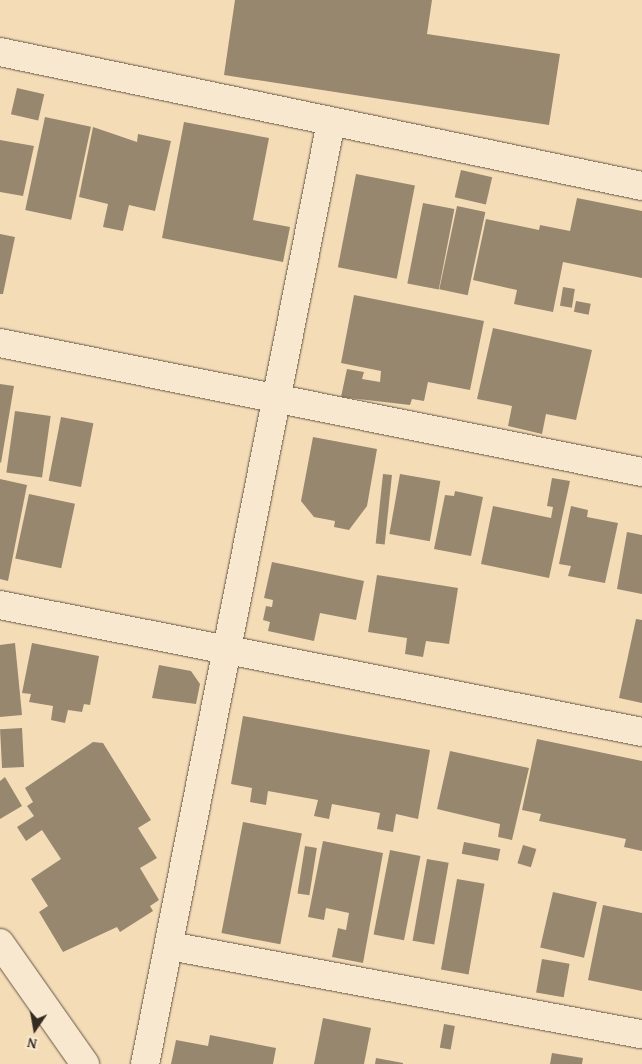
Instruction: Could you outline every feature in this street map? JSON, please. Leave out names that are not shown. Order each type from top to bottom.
[{"type":"street","points":[[0,52],[642,186]]},
{"type":"street","points":[[145,1064],[170,946],[331,122]]},
{"type":"street","points":[[0,343],[276,401],[642,472]]},
{"type":"street","points":[[0,605],[227,647],[642,732]]},
{"type":"street","points":[[0,943],[85,1064]]},
{"type":"street","points":[[170,946],[642,1034]]},
{"type":"building","points":[[235,0],[432,0],[427,34],[560,54],[549,125],[224,75]]},
{"type":"building","points":[[17,88],[44,94],[38,121],[11,114]]},
{"type":"building","points":[[45,117],[91,127],[71,220],[25,210]]},
{"type":"building","points":[[184,122],[269,138],[253,220],[290,227],[283,262],[162,238]]},
{"type":"building","points":[[93,127],[137,142],[138,134],[171,141],[155,211],[129,205],[123,231],[103,227],[108,204],[79,197]]},
{"type":"building","points":[[0,140],[34,146],[23,196],[0,192]]},
{"type":"building","points":[[461,170],[492,177],[486,204],[455,197]]},
{"type":"building","points":[[356,174],[415,185],[397,279],[338,267]]},
{"type":"building","points":[[577,198],[642,211],[642,278],[563,262],[553,312],[514,304],[517,290],[473,280],[486,219],[539,230],[540,225],[570,231]]},
{"type":"building","points":[[423,203],[454,209],[439,290],[407,283]]},
{"type":"building","points":[[457,206],[485,212],[468,295],[439,289]]},
{"type":"building","points":[[0,234],[15,237],[3,294],[0,294]]},
{"type":"building","points":[[563,287],[575,289],[572,308],[560,306]]},
{"type":"building","points":[[354,295],[484,321],[470,390],[428,382],[424,401],[412,399],[410,405],[341,397],[347,369],[364,372],[362,379],[380,382],[381,371],[341,363]]},
{"type":"building","points":[[576,301],[591,304],[589,315],[574,312]]},
{"type":"building","points":[[493,328],[592,350],[576,420],[546,414],[542,434],[508,426],[512,406],[477,399]]},
{"type":"building","points":[[0,384],[14,386],[1,463],[0,462]]},
{"type":"building","points":[[15,411],[51,416],[42,477],[6,472]]},
{"type":"building","points":[[61,417],[93,423],[81,487],[49,481]]},
{"type":"building","points":[[313,437],[377,449],[367,506],[349,530],[334,527],[335,521],[314,517],[301,501]]},
{"type":"building","points":[[383,474],[392,475],[385,545],[376,544]]},
{"type":"building","points":[[400,474],[440,481],[430,541],[389,534]]},
{"type":"building","points":[[552,478],[570,481],[549,578],[481,564],[493,506],[551,518],[553,507],[547,506]]},
{"type":"building","points":[[0,479],[27,485],[8,581],[0,579]]},
{"type":"building","points":[[455,491],[483,497],[471,556],[434,549],[445,495],[454,496]]},
{"type":"building","points":[[29,494],[75,504],[61,568],[15,559]]},
{"type":"building","points":[[571,506],[588,510],[587,517],[618,523],[605,583],[568,576],[571,566],[559,564]]},
{"type":"building","points":[[627,532],[642,535],[642,594],[617,589]]},
{"type":"building","points":[[272,562],[364,581],[356,620],[320,613],[314,641],[268,631],[270,622],[263,620],[266,606],[272,607],[273,600],[264,598]]},
{"type":"building","points":[[377,575],[458,588],[449,644],[426,641],[423,657],[405,654],[407,638],[368,632]]},
{"type":"building","points":[[636,619],[642,620],[642,703],[619,698]]},
{"type":"building","points":[[15,643],[22,715],[0,717],[0,645]]},
{"type":"building","points":[[32,643],[99,656],[90,705],[84,704],[82,712],[68,710],[65,723],[51,720],[53,706],[29,702],[31,694],[22,693]]},
{"type":"building","points":[[159,665],[191,671],[200,684],[196,704],[152,698]]},
{"type":"building","points":[[243,716],[430,750],[418,819],[396,814],[393,832],[377,829],[380,813],[332,804],[329,819],[314,816],[318,800],[268,791],[266,805],[250,802],[252,788],[231,784]]},
{"type":"building","points":[[22,728],[24,767],[2,768],[0,729]]},
{"type":"building","points":[[537,739],[642,761],[642,851],[624,847],[626,839],[539,821],[541,814],[522,810]]},
{"type":"building","points":[[93,742],[103,743],[151,820],[138,828],[157,858],[140,868],[159,900],[150,906],[153,911],[120,932],[117,927],[63,952],[39,912],[48,906],[31,879],[61,859],[42,830],[26,841],[17,827],[34,816],[27,806],[33,802],[25,788]]},
{"type":"building","points":[[450,751],[529,768],[512,840],[498,837],[500,824],[437,809]]},
{"type":"building","points":[[5,777],[22,806],[0,819],[0,781]]},
{"type":"building","points":[[243,822],[302,833],[280,944],[221,933]]},
{"type":"building","points":[[323,841],[383,853],[363,963],[332,957],[338,928],[346,930],[349,913],[326,908],[324,920],[308,917]]},
{"type":"building","points":[[464,842],[500,849],[498,861],[462,854]]},
{"type":"building","points":[[523,845],[536,849],[531,867],[517,863]]},
{"type":"building","points":[[305,846],[317,848],[309,895],[297,893]]},
{"type":"building","points":[[390,850],[420,856],[404,940],[374,934]]},
{"type":"building","points":[[427,859],[449,863],[434,945],[413,941]]},
{"type":"building","points":[[457,879],[485,884],[469,974],[441,970]]},
{"type":"building","points":[[553,892],[597,902],[584,958],[540,948]]},
{"type":"building","points":[[603,905],[642,913],[642,991],[588,980]]},
{"type":"building","points":[[542,959],[570,964],[564,997],[536,992]]},
{"type":"building","points":[[323,1018],[371,1028],[364,1064],[314,1064]]},
{"type":"building","points":[[444,1024],[455,1026],[451,1050],[440,1048]]},
{"type":"building","points":[[210,1035],[276,1048],[273,1064],[171,1064],[176,1040],[208,1046]]},
{"type":"building","points":[[552,1053],[583,1058],[582,1064],[550,1064]]},
{"type":"building","points":[[376,1058],[403,1063],[403,1064],[375,1064]]}]
